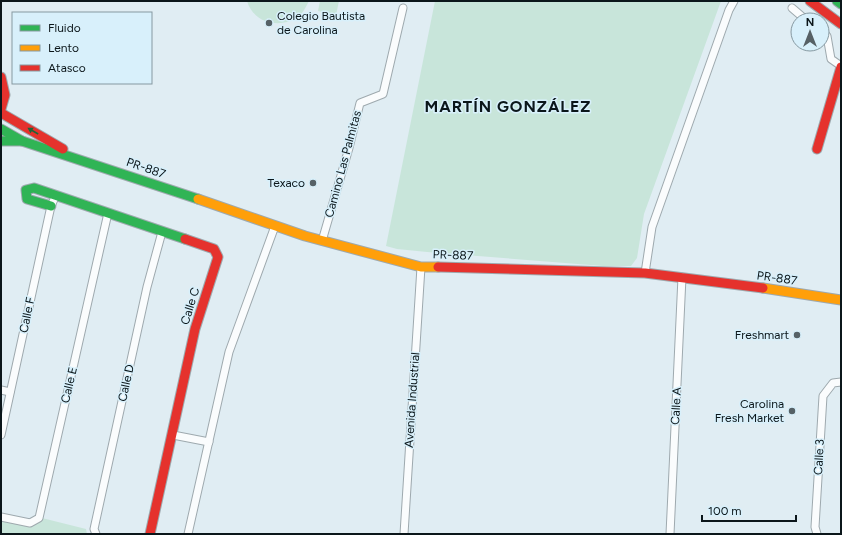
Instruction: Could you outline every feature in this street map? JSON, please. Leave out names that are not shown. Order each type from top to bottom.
[{"type":"main road","points":[[810,1],[841,24]]},
{"type":"main road","points":[[837,1],[841,4]]},
{"type":"main road","points":[[817,149],[841,67]]},
{"type":"main road","points":[[1,77],[5,95],[1,109]]},
{"type":"main road","name":"PR-887","points":[[1,113],[78,158]]},
{"type":"main road","name":"PR-887","points":[[1,129],[22,141],[78,158],[275,226],[322,241],[421,267],[645,273],[841,300]]},
{"type":"main road","points":[[1,141],[22,141]]},
{"type":"main road","name":"Calle C","points":[[51,206],[27,199],[26,190],[34,188],[214,249],[218,257],[195,329],[150,534]]},
{"type":"street","points":[[645,273],[652,227],[726,16],[734,1]]},
{"type":"street","name":"Camino Las Palmitas","points":[[322,241],[360,104],[383,94],[403,8]]},
{"type":"street","points":[[792,8],[797,12]]},
{"type":"street","points":[[830,52],[831,59],[841,67]]},
{"type":"street","name":"Calle F","points":[[1,436],[51,206],[56,195]]},
{"type":"street","name":"Calle E","points":[[1,517],[30,523],[39,518],[108,213]]},
{"type":"street","points":[[188,534],[229,352],[275,226]]},
{"type":"street","name":"Calle D","points":[[96,534],[94,529],[147,287],[162,232]]},
{"type":"street","name":"Avenida Industrial","points":[[404,534],[421,267]]},
{"type":"street","name":"Calle A","points":[[670,534],[682,277]]},
{"type":"street","name":"Calle 3","points":[[817,534],[815,527],[823,396],[833,383],[841,382]]},
{"type":"street","points":[[1,390],[10,392]]},
{"type":"street","points":[[172,436],[208,442]]},
{"type":"green space","points":[[247,1],[309,1],[304,11],[298,17],[282,23],[274,23],[260,19],[250,8]]},
{"type":"green space","points":[[320,1],[339,1],[336,15],[318,11]]},
{"type":"green space","points":[[435,1],[721,1],[644,214],[637,258],[631,266],[603,266],[427,252],[397,249],[386,246]]},
{"type":"green space","points":[[42,518],[86,529],[87,534],[1,534],[1,520],[23,524],[34,524]]},
{"type":"traffic: fast","points":[[837,1],[841,4]]},
{"type":"traffic: fast","points":[[1,129],[22,141],[198,199]]},
{"type":"traffic: fast","points":[[1,141],[22,141]]},
{"type":"traffic: fast","points":[[51,206],[27,199],[26,190],[34,188],[185,239]]},
{"type":"traffic: slow","points":[[198,199],[305,236],[421,267],[438,267]]},
{"type":"traffic: slow","points":[[763,288],[841,300]]},
{"type":"traffic: jam","points":[[810,1],[841,24]]},
{"type":"traffic: jam","points":[[817,149],[841,67]]},
{"type":"traffic: jam","points":[[1,77],[5,95],[1,109]]},
{"type":"traffic: jam","points":[[1,113],[63,149]]},
{"type":"traffic: jam","points":[[150,534],[195,329],[218,257],[214,249],[185,239]]},
{"type":"traffic: jam","points":[[438,267],[645,273],[763,288]]},
{"type":"place","name":"Colegio Bautista de Carolina","points":[[269,23]]},
{"type":"place","name":"Texaco","points":[[313,183]]},
{"type":"place","name":"Freshmart","points":[[797,335]]},
{"type":"place","name":"Carolina Fresh Market","points":[[792,411]]},
{"type":"district","name":"MARTÍN GONZÁLEZ","points":[[508,106]]}]
